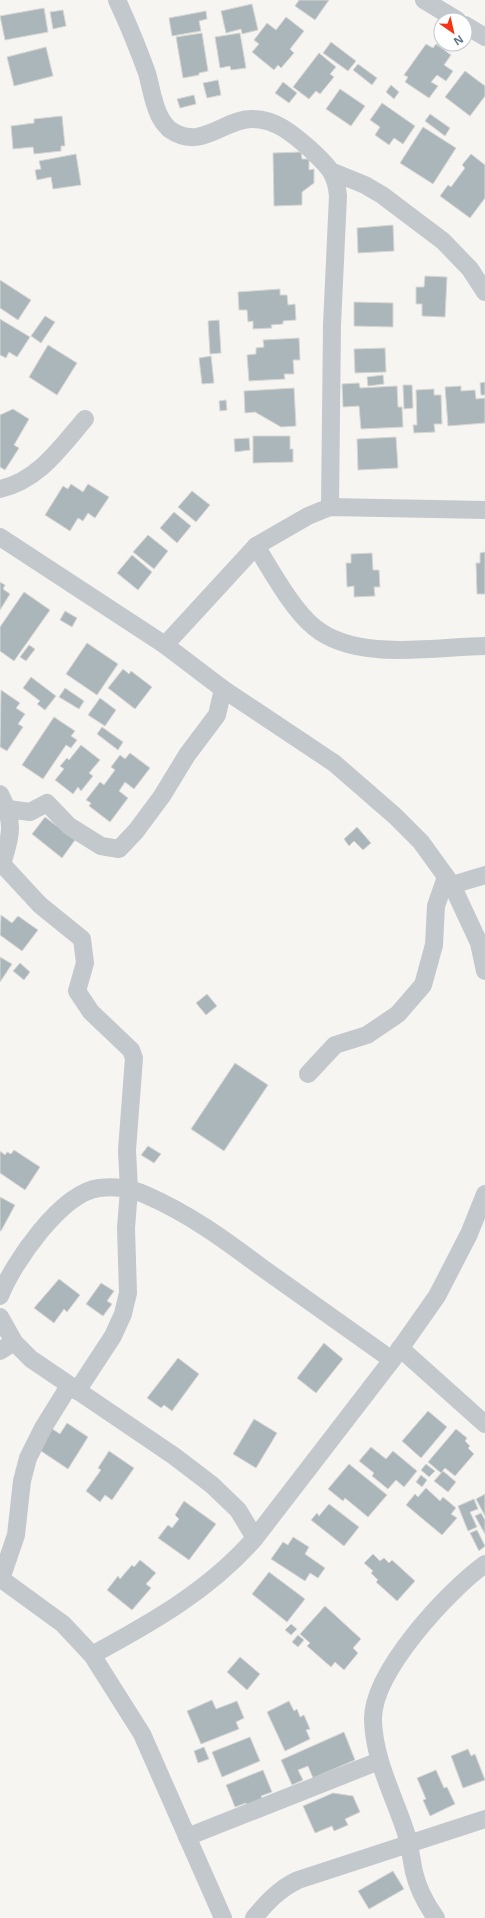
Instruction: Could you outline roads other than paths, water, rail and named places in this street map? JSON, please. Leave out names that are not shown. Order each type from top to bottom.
[{"type":"street","points":[[117,0],[146,72],[160,116],[167,127],[178,134],[190,137],[205,135],[251,119],[266,121],[281,126],[296,136],[333,172],[364,185],[382,195],[443,241],[470,270],[485,292]]},
{"type":"street","points":[[424,0],[444,12]]},
{"type":"street","points":[[473,29],[485,37]]},
{"type":"street","points":[[330,507],[332,325],[338,196],[337,183],[333,172]]},
{"type":"street","points":[[0,488],[23,482],[40,469],[85,419]]},
{"type":"street","points":[[165,645],[256,546],[308,516],[330,507],[485,510]]},
{"type":"street","points":[[0,537],[165,645],[222,689],[334,763],[395,816],[421,842],[449,881],[479,943],[485,971]]},
{"type":"street","points":[[256,546],[301,614],[313,627],[333,640],[359,647],[380,650],[485,646]]},
{"type":"street","points":[[4,802],[30,812],[47,802],[69,826],[101,846],[119,849],[136,831],[157,802],[187,755],[217,715],[222,689]]},
{"type":"street","points":[[4,802],[10,837],[1,865],[40,905],[82,940],[85,963],[77,991],[92,1012],[133,1054],[134,1077],[127,1150],[129,1190],[126,1228],[128,1293],[123,1314],[112,1336],[43,1428],[28,1458],[22,1481],[16,1535],[1,1578],[63,1624],[92,1655],[142,1734],[223,1918]]},
{"type":"street","points":[[449,881],[485,875]]},
{"type":"street","points":[[308,1074],[335,1045],[367,1035],[398,1014],[423,985],[434,945],[436,906],[449,881]]},
{"type":"street","points":[[0,1296],[4,1286],[19,1261],[42,1230],[69,1201],[88,1191],[98,1188],[117,1188],[145,1194],[172,1207],[213,1232],[396,1354],[485,1424]]},
{"type":"street","points":[[92,1655],[181,1603],[214,1579],[238,1557],[255,1538],[396,1354],[437,1296],[469,1234],[485,1194]]},
{"type":"street","points":[[0,1317],[7,1347],[31,1359],[73,1389],[168,1452],[212,1485],[228,1498],[238,1510],[255,1538]]},
{"type":"street","points":[[436,1918],[416,1880],[410,1843],[379,1761],[373,1719],[376,1699],[383,1681],[405,1647],[451,1593],[485,1564]]},
{"type":"street","points":[[187,1837],[379,1761]]},
{"type":"street","points":[[254,1918],[284,1886],[324,1870],[485,1819]]}]
